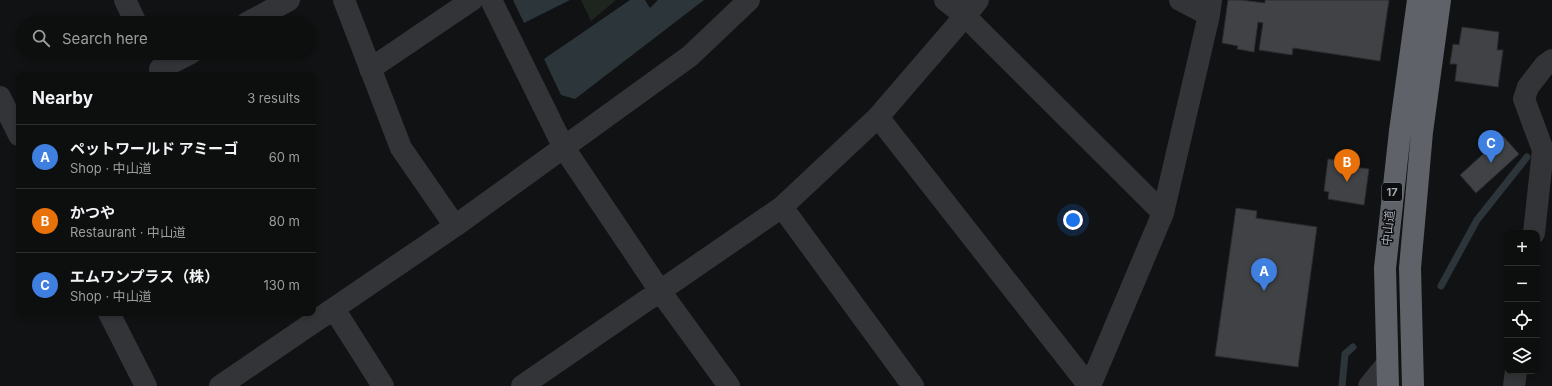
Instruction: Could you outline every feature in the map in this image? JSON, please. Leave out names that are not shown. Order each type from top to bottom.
[{"type":"highway","name":"中山道","points":[[1388,386],[1385,268],[1398,146],[1418,0]]},
{"type":"highway","name":"中山道","points":[[1413,386],[1410,268],[1422,132],[1440,0]]},
{"type":"street","points":[[125,0],[133,16]]},
{"type":"street","points":[[260,16],[290,0]]},
{"type":"street","points":[[344,0],[401,148],[455,226]]},
{"type":"street","points":[[370,69],[472,0]]},
{"type":"street","points":[[491,0],[564,148],[660,291],[726,385]]},
{"type":"street","points":[[220,386],[455,226],[564,148],[690,56],[749,0]]},
{"type":"street","points":[[944,0],[972,8],[1163,213]]},
{"type":"street","points":[[878,117],[1090,386],[1163,213],[1210,8],[1180,0]]},
{"type":"street","points":[[522,386],[782,207],[878,117],[972,8]]},
{"type":"street","points":[[158,66],[173,60]]},
{"type":"street","points":[[1534,230],[1543,150],[1524,99],[1528,87],[1545,65],[1552,60]]},
{"type":"street","points":[[0,97],[16,129]]},
{"type":"street","points":[[782,207],[912,386]]},
{"type":"street","points":[[334,308],[383,386]]},
{"type":"street","points":[[111,316],[146,386]]},
{"type":"street","points":[[1369,386],[1387,364]]},
{"type":"street","points":[[1514,386],[1516,374]]},
{"type":"shaded area","points":[[513,0],[570,0],[524,23]]},
{"type":"shaded area","points":[[581,0],[616,0],[591,21]]},
{"type":"shaded area","points":[[630,0],[645,0],[650,8],[658,0],[704,0],[575,99],[561,95],[544,59]]},
{"type":"building","points":[[1228,0],[1265,3],[1265,0],[1389,0],[1380,61],[1293,48],[1292,55],[1259,50],[1263,23],[1258,22],[1254,52],[1237,49],[1238,46],[1222,43]]},
{"type":"building","points":[[1462,27],[1499,32],[1497,50],[1503,50],[1498,87],[1455,81],[1457,64],[1450,64],[1453,44],[1459,45]]},
{"type":"building","points":[[1503,136],[1519,154],[1476,193],[1460,175]]},
{"type":"building","points":[[1328,159],[1355,163],[1354,167],[1369,169],[1364,205],[1328,199],[1329,192],[1324,191]]},
{"type":"building","points":[[1236,208],[1257,211],[1256,218],[1317,227],[1298,367],[1215,356]]},
{"type":"waterway","points":[[1441,286],[1477,220],[1527,157]]},
{"type":"waterway","points":[[1342,386],[1345,354],[1353,347]]},
{"type":"place","name":"エムワンプラス（株）","points":[[1491,163]]},
{"type":"place","name":"かつや","points":[[1347,182]]},
{"type":"place","name":"ペットワールド アミーゴ","points":[[1264,291]]}]
